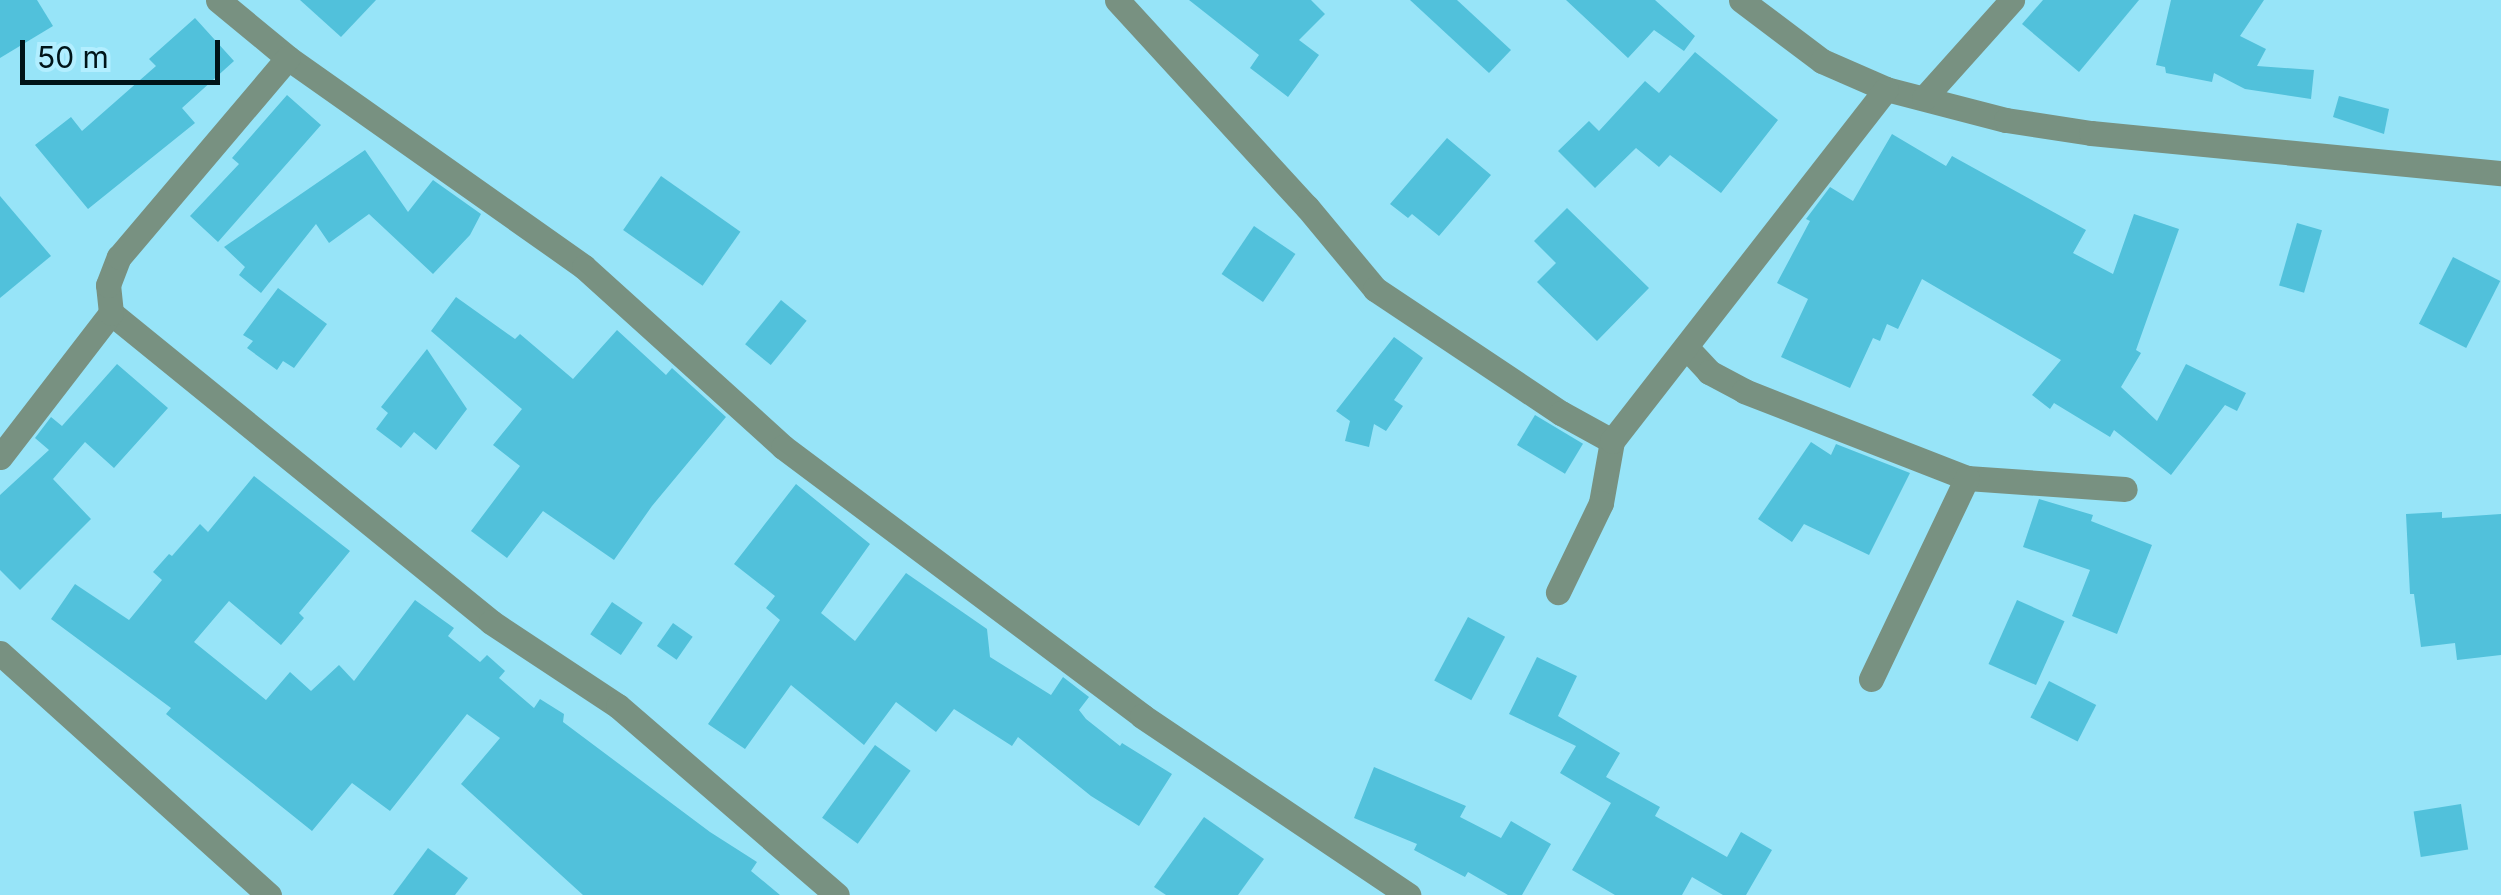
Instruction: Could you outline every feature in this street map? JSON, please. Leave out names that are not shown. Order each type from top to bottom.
[{"type":"street","points":[[218,0],[288,58],[584,267],[783,447],[1126,704],[1408,895]]},
{"type":"street","points":[[1117,0],[1308,206],[1375,289],[1561,413],[1612,441]]},
{"type":"street","points":[[1741,0],[1822,60],[1886,88],[2006,120],[2091,133],[2501,173]]},
{"type":"street","points":[[1924,98],[2012,0]]},
{"type":"street","points":[[0,457],[111,314],[108,285],[119,257],[288,58]]},
{"type":"street","points":[[1558,592],[1600,502],[1612,441],[1886,88]]},
{"type":"street","points":[[111,314],[492,622],[618,706],[837,895]]},
{"type":"street","points":[[1686,347],[1709,372],[1744,391],[1968,478],[2126,489]]},
{"type":"street","points":[[1871,678],[1968,478]]},
{"type":"street","points":[[0,653],[269,895]]},
{"type":"building","points":[[0,0],[37,0],[53,26],[0,58]]},
{"type":"building","points":[[300,0],[376,0],[341,37]]},
{"type":"building","points":[[1189,0],[1311,0],[1325,14],[1299,40],[1319,55],[1288,97],[1250,68],[1259,55]]},
{"type":"building","points":[[1410,0],[1457,0],[1511,50],[1489,73]]},
{"type":"building","points":[[1566,0],[1655,0],[1695,36],[1684,51],[1654,30],[1628,58]]},
{"type":"building","points":[[2043,0],[2139,0],[2079,72],[2022,24]]},
{"type":"building","points":[[2171,0],[2264,0],[2240,36],[2266,49],[2257,66],[2314,70],[2311,99],[2245,89],[2214,73],[2212,82],[2166,73],[2165,67],[2156,65]]},
{"type":"building","points":[[195,18],[234,61],[182,108],[195,123],[88,209],[35,145],[71,117],[82,131],[156,66],[149,59]]},
{"type":"building","points":[[1695,52],[1778,120],[1721,193],[1670,155],[1659,167],[1636,148],[1595,188],[1558,151],[1589,121],[1599,131],[1645,81],[1659,93]]},
{"type":"building","points":[[287,95],[321,125],[218,242],[190,216],[239,164],[232,158]]},
{"type":"building","points":[[2339,96],[2389,109],[2384,134],[2333,117]]},
{"type":"building","points":[[1892,134],[1946,166],[1952,156],[2086,230],[2073,253],[2113,274],[2134,214],[2179,229],[2136,350],[2141,353],[2121,387],[2157,421],[2186,364],[2246,393],[2237,411],[2225,405],[2171,475],[2114,430],[2110,437],[2054,403],[2050,409],[2032,395],[2061,360],[1922,279],[1898,329],[1887,324],[1880,341],[1873,338],[1850,388],[1781,357],[1808,299],[1777,283],[1810,221],[1806,219],[1830,187],[1853,201]]},
{"type":"building","points":[[1447,138],[1491,175],[1439,236],[1412,214],[1408,218],[1390,204]]},
{"type":"building","points":[[365,150],[408,212],[433,180],[481,214],[470,235],[433,274],[369,214],[329,243],[316,224],[261,293],[239,275],[245,267],[224,247]]},
{"type":"building","points":[[661,176],[740,232],[703,286],[623,230]]},
{"type":"building","points":[[0,196],[51,256],[0,298]]},
{"type":"building","points":[[1567,208],[1649,288],[1597,341],[1537,282],[1556,263],[1534,241]]},
{"type":"building","points":[[2297,223],[2322,230],[2304,293],[2279,285]]},
{"type":"building","points":[[1254,226],[1295,254],[1263,302],[1222,274]]},
{"type":"building","points":[[2453,257],[2500,281],[2466,348],[2419,324]]},
{"type":"building","points":[[278,288],[327,324],[294,368],[283,361],[277,370],[247,348],[253,341],[243,335]]},
{"type":"building","points":[[456,297],[515,339],[520,334],[573,379],[617,330],[666,375],[672,368],[726,417],[652,506],[614,560],[543,511],[507,558],[471,531],[520,466],[493,445],[522,409],[431,331]]},
{"type":"building","points":[[781,300],[807,321],[771,365],[745,344]]},
{"type":"building","points":[[1394,337],[1423,358],[1394,400],[1403,406],[1386,431],[1374,424],[1369,447],[1345,441],[1350,421],[1336,411]]},
{"type":"building","points":[[427,349],[467,409],[436,450],[414,432],[401,448],[376,429],[388,413],[381,407]]},
{"type":"building","points":[[117,364],[168,408],[114,468],[85,442],[53,479],[91,519],[20,590],[0,570],[0,495],[49,450],[35,438],[51,417],[62,426]]},
{"type":"building","points":[[1535,415],[1583,444],[1565,474],[1517,445]]},
{"type":"building","points":[[1811,442],[1831,455],[1836,444],[1910,473],[1869,555],[1804,524],[1792,542],[1758,519]]},
{"type":"building","points":[[254,476],[350,551],[299,613],[304,618],[281,645],[229,601],[194,642],[266,700],[290,672],[311,691],[339,665],[354,681],[415,600],[454,628],[448,636],[480,662],[487,655],[505,671],[499,678],[534,708],[540,699],[564,714],[563,722],[710,832],[757,862],[751,871],[780,895],[583,895],[461,784],[500,738],[467,714],[390,811],[352,783],[312,831],[166,714],[171,708],[51,619],[75,584],[129,620],[162,580],[153,572],[200,524],[208,532]]},
{"type":"building","points":[[796,484],[870,544],[821,613],[855,641],[906,573],[987,629],[990,657],[1051,695],[1063,677],[1089,697],[1079,710],[1086,719],[1120,746],[1122,743],[1172,774],[1139,826],[1091,796],[1018,737],[1012,746],[954,709],[936,732],[896,702],[864,745],[791,685],[745,749],[708,724],[780,620],[766,608],[775,596],[734,564]]},
{"type":"building","points":[[2039,499],[2093,515],[2091,521],[2152,545],[2117,634],[2072,616],[2090,570],[2023,547]]},
{"type":"building","points":[[2442,512],[2442,518],[2501,514],[2501,655],[2457,660],[2455,643],[2421,647],[2414,594],[2410,594],[2406,514]]},
{"type":"building","points":[[2017,600],[2065,621],[2036,685],[1989,664]]},
{"type":"building","points":[[612,602],[643,623],[621,655],[590,634]]},
{"type":"building","points":[[1468,617],[1505,637],[1471,700],[1434,681]]},
{"type":"building","points":[[673,623],[693,637],[677,660],[657,646]]},
{"type":"building","points":[[1537,657],[1577,676],[1558,716],[1620,753],[1606,777],[1660,807],[1655,816],[1727,857],[1741,832],[1772,850],[1746,895],[1723,895],[1692,877],[1682,895],[1615,895],[1572,870],[1611,803],[1560,773],[1576,746],[1509,714]]},
{"type":"building","points":[[2049,681],[2096,705],[2078,742],[2030,718]]},
{"type":"building","points":[[875,745],[911,771],[858,844],[822,818]]},
{"type":"building","points":[[1374,767],[1466,806],[1460,817],[1501,838],[1511,821],[1551,844],[1522,895],[1508,895],[1468,872],[1465,877],[1414,850],[1417,844],[1354,818]]},
{"type":"building","points":[[2461,804],[2468,849],[2421,857],[2414,812]]},
{"type":"building","points":[[1204,817],[1264,859],[1238,895],[1166,895],[1154,887]]},
{"type":"building","points":[[428,848],[468,878],[455,895],[393,895]]}]
